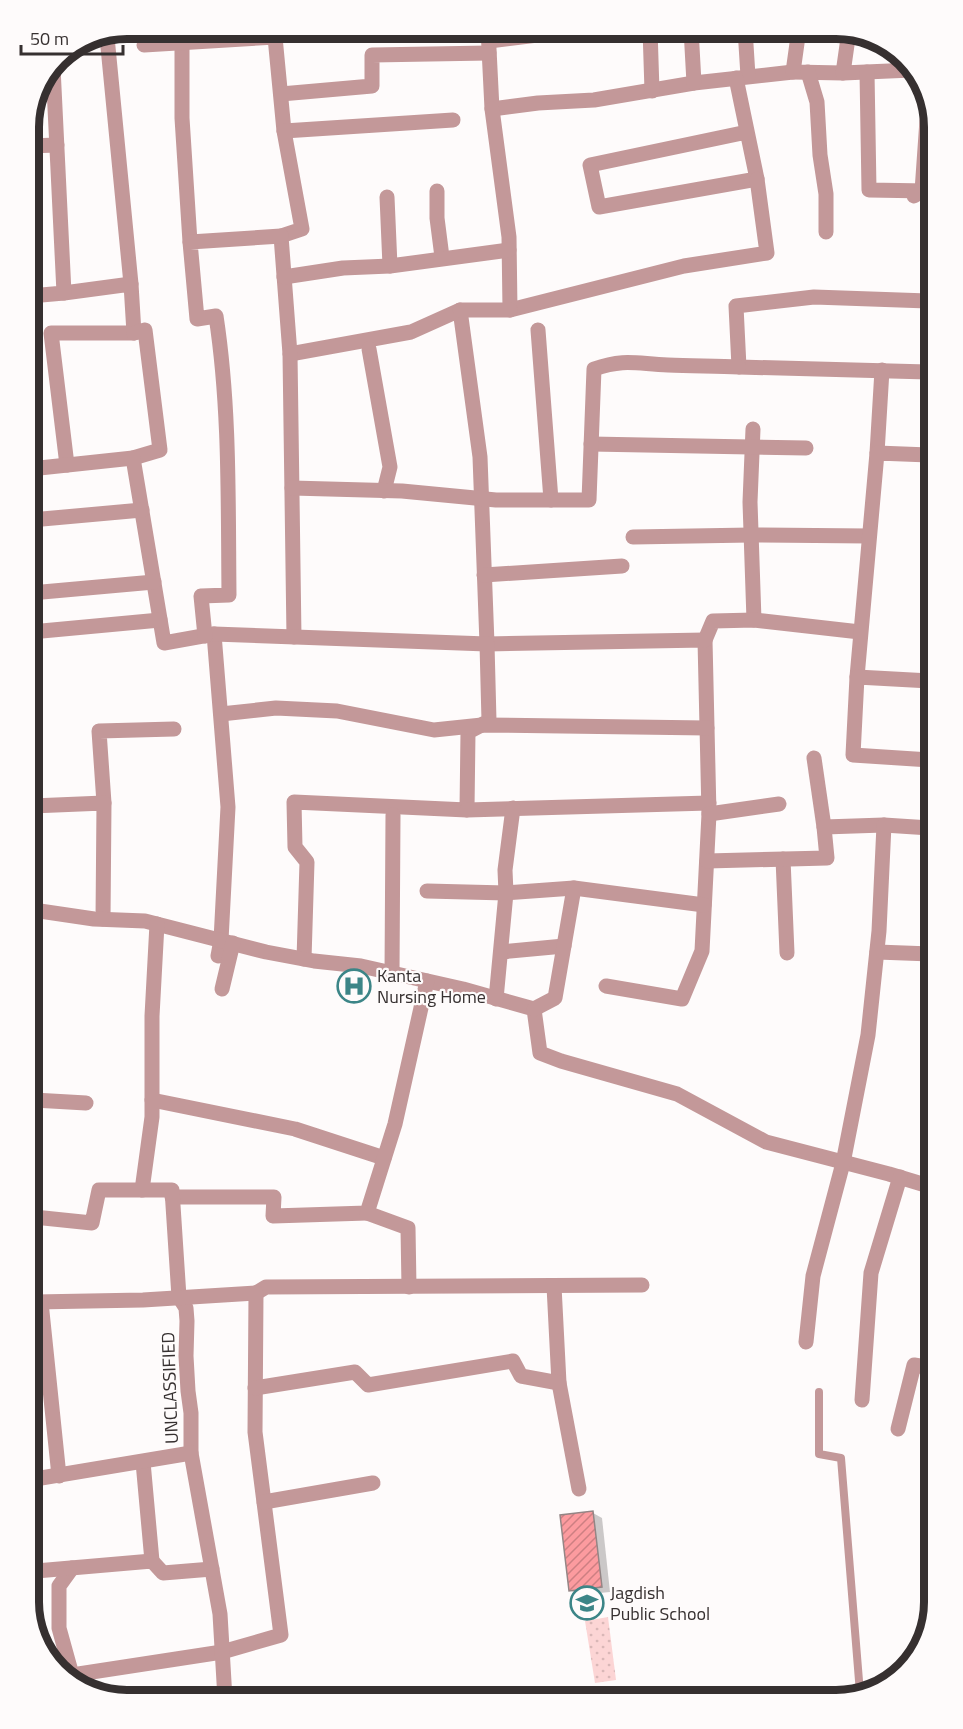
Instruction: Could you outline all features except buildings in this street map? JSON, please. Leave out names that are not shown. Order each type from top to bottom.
[{"type":"street","points":[[144,45],[171,39]]},
{"type":"street","points":[[184,39],[182,118],[196,319],[216,316],[223,360],[228,472],[229,595],[201,596],[221,714],[228,807],[227,942],[222,989]]},
{"type":"street","points":[[190,242],[281,236],[302,229],[284,131],[275,39]]},
{"type":"street","points":[[280,94],[372,86],[372,55],[505,39]]},
{"type":"street","points":[[650,39],[652,91]]},
{"type":"street","points":[[692,39],[694,83]]},
{"type":"street","points":[[290,354],[411,332],[460,310],[510,310],[684,266],[767,253],[757,179],[747,132],[742,77],[744,39]]},
{"type":"street","points":[[799,39],[801,72],[817,102],[820,155],[826,194],[826,232]]},
{"type":"street","points":[[843,73],[848,40]]},
{"type":"street","points":[[489,41],[492,109],[509,250],[510,310]]},
{"type":"street","points":[[107,42],[134,333]]},
{"type":"street","points":[[492,109],[538,103],[594,100],[742,77],[801,72],[903,70]]},
{"type":"street","points":[[867,72],[869,189],[920,194],[924,152]]},
{"type":"street","points":[[54,79],[64,293]]},
{"type":"street","points":[[284,131],[453,120]]},
{"type":"street","points":[[747,132],[590,165],[599,207],[757,179]]},
{"type":"street","points":[[39,146],[57,145]]},
{"type":"street","points":[[437,191],[437,218],[442,257]]},
{"type":"street","points":[[387,197],[390,266]]},
{"type":"street","points":[[281,236],[290,354],[294,637]]},
{"type":"street","points":[[284,277],[343,268],[390,266],[442,257],[509,250]]},
{"type":"street","points":[[39,295],[131,284]]},
{"type":"street","points":[[739,367],[736,306],[814,297],[924,301]]},
{"type":"street","points":[[460,310],[480,457],[489,721],[468,732],[467,810]]},
{"type":"street","points":[[39,468],[68,465],[133,458],[160,450],[145,330],[134,333],[51,333],[68,465]]},
{"type":"street","points":[[538,330],[551,500]]},
{"type":"street","points":[[369,349],[390,467],[384,491]]},
{"type":"street","points":[[292,488],[384,491],[482,498],[590,500],[594,369],[612,363],[639,362],[664,365],[924,372]]},
{"type":"street","points":[[882,370],[877,453],[860,632],[853,754],[924,760]]},
{"type":"street","points":[[753,429],[751,535],[754,620]]},
{"type":"street","points":[[591,444],[806,448]]},
{"type":"street","points":[[877,453],[924,454]]},
{"type":"street","points":[[133,458],[164,643],[209,635],[486,644],[705,640]]},
{"type":"street","points":[[39,519],[142,510]]},
{"type":"street","points":[[633,537],[868,536]]},
{"type":"street","points":[[484,575],[622,566]]},
{"type":"street","points":[[39,592],[154,582]]},
{"type":"street","points":[[39,631],[160,620]]},
{"type":"street","points":[[606,986],[682,999],[702,951],[709,808],[705,640],[713,621],[754,620],[860,632]]},
{"type":"street","points":[[857,677],[924,681]]},
{"type":"street","points":[[221,714],[276,708],[337,711],[434,730],[482,725],[707,728]]},
{"type":"street","points":[[102,919],[104,803],[99,731],[174,729]]},
{"type":"street","points":[[706,861],[827,858],[814,758]]},
{"type":"street","points":[[304,959],[307,862],[296,847],[294,802],[467,810],[709,808],[779,804]]},
{"type":"street","points":[[39,806],[104,803]]},
{"type":"street","points":[[496,999],[506,892],[505,870],[513,808]]},
{"type":"street","points":[[392,974],[393,815]]},
{"type":"street","points":[[824,827],[884,825],[924,828]]},
{"type":"street","points":[[806,1342],[813,1276],[843,1163],[868,1035],[877,952],[884,825]]},
{"type":"street","points":[[783,859],[787,953]]},
{"type":"street","points":[[39,911],[102,919],[145,921],[304,959],[361,966],[463,989],[534,1009],[555,998],[574,888]]},
{"type":"street","points":[[427,891],[506,892],[574,888],[704,905]]},
{"type":"street","points":[[142,1190],[152,1117],[152,1016],[157,924]]},
{"type":"street","points":[[218,956],[227,942]]},
{"type":"street","points":[[501,952],[564,946]]},
{"type":"street","points":[[877,952],[924,954]]},
{"type":"street","points":[[367,1213],[395,1124],[427,981]]},
{"type":"street","points":[[534,1009],[540,1053],[677,1094],[765,1142],[924,1184]]},
{"type":"street","points":[[39,1100],[86,1103]]},
{"type":"street","points":[[152,1100],[295,1129],[384,1158]]},
{"type":"street","points":[[861,1400],[871,1273],[900,1177]]},
{"type":"street","points":[[39,1218],[92,1223],[99,1190],[172,1190],[172,1197],[274,1197],[273,1216],[367,1213],[408,1228],[409,1287]]},
{"type":"street","name":"UNCLASSIFIED","points":[[172,1197],[179,1297],[186,1308],[186,1356],[192,1454],[220,1614],[224,1690]]},
{"type":"street","points":[[39,1302],[256,1293],[266,1287],[642,1285]]},
{"type":"street","points":[[554,1286],[560,1383],[579,1489]]},
{"type":"street","points":[[77,1674],[222,1652],[281,1635],[255,1432],[256,1293]]},
{"type":"street","points":[[39,1310],[59,1476]]},
{"type":"street","points":[[255,1388],[355,1372],[368,1385],[513,1361],[521,1376],[560,1383]]},
{"type":"street","points":[[898,1429],[914,1365],[924,1367]]},
{"type":"street","points":[[39,1478],[192,1454]]},
{"type":"street","points":[[144,1462],[152,1561],[164,1573],[212,1569]]},
{"type":"street","points":[[264,1502],[373,1483]]},
{"type":"street","points":[[39,1571],[152,1561]]},
{"type":"street","points":[[70,1669],[59,1628],[59,1586],[72,1568]]},
{"type":"lane","points":[[819,1392],[819,1454],[841,1458],[859,1686]]},
{"type":"shaded area","points":[[608,1617],[616,1680],[595,1683],[585,1621]]},
{"type":"place","name":"Kanta Nursing Home","points":[[354,986]]},
{"type":"place","name":"Jagdish Public School","points":[[587,1603]]}]
